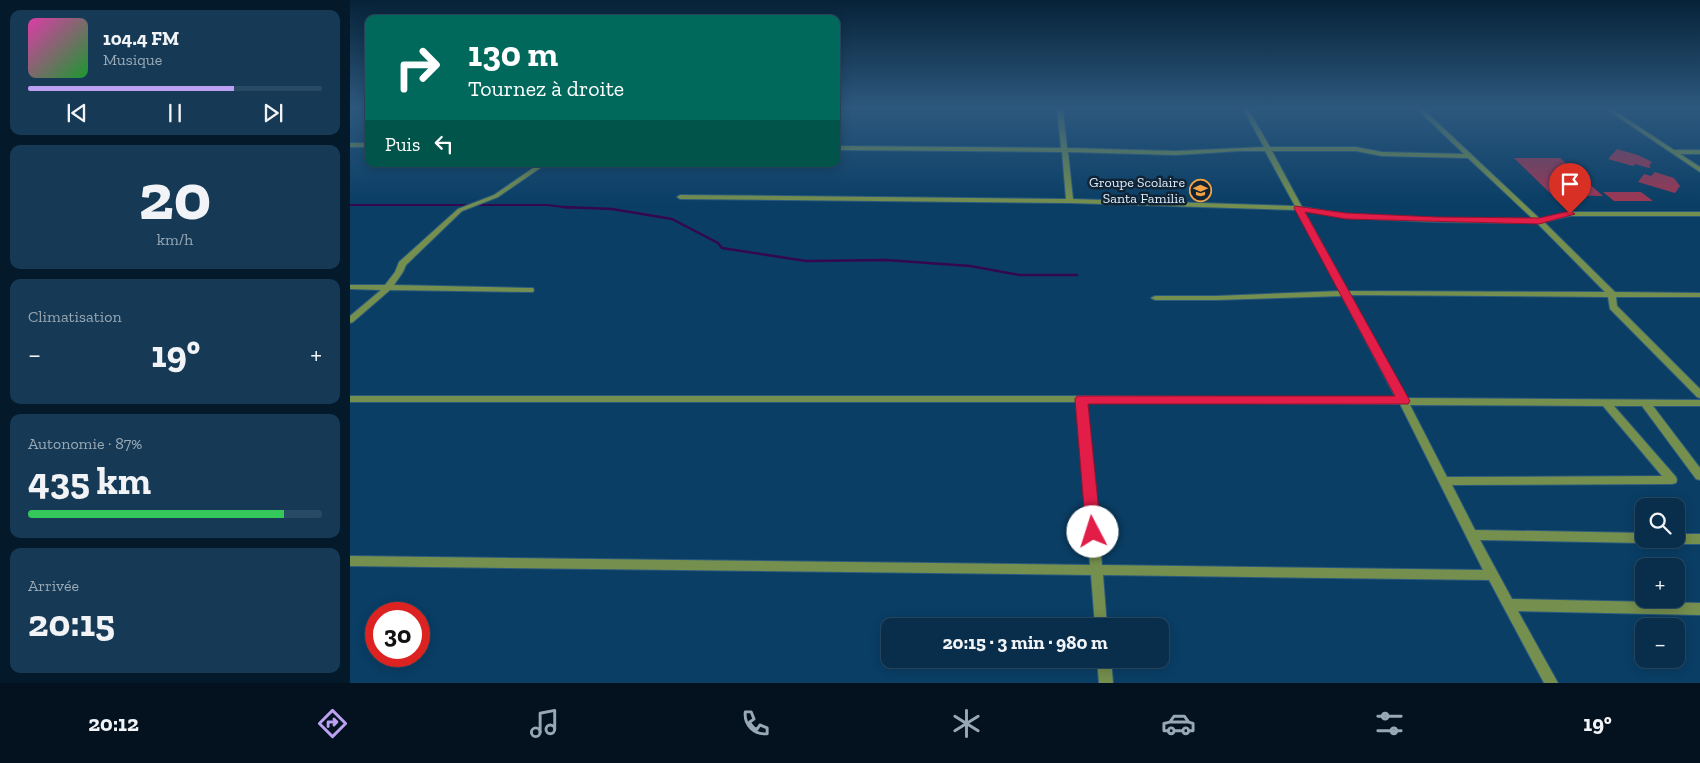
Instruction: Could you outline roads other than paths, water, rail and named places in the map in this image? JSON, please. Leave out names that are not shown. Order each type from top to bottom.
[{"type":"street","points":[[1063,141],[1070,201]]},
{"type":"street","points":[[1263,141],[1403,401],[1492,574],[1552,683]]},
{"type":"street","points":[[1455,141],[1612,294],[1613,307],[1700,395]]},
{"type":"street","points":[[1657,141],[1700,170]]},
{"type":"street","points":[[350,145],[365,145]]},
{"type":"street","points":[[840,148],[1176,152],[1267,148],[1356,149],[1382,154],[1471,156]]},
{"type":"street","points":[[1674,152],[1700,152]]},
{"type":"street","points":[[350,320],[400,273],[402,264],[460,210],[470,204],[496,196],[539,167]]},
{"type":"street","points":[[680,197],[1070,201],[1298,208],[1346,216],[1539,221],[1570,214],[1700,214]]},
{"type":"street","points":[[350,287],[530,290]]},
{"type":"street","points":[[1155,298],[1216,298],[1345,293],[1700,295]]},
{"type":"street","points":[[350,399],[1082,399],[1700,403]]},
{"type":"street","points":[[1082,399],[1100,618]]},
{"type":"street","points":[[1444,481],[1672,480],[1605,402]]},
{"type":"street","points":[[1645,402],[1700,476]]},
{"type":"street","points":[[1472,535],[1635,538]]},
{"type":"street","points":[[1685,539],[1700,539]]},
{"type":"street","points":[[350,561],[1492,574]]},
{"type":"street","points":[[1509,605],[1700,609]]},
{"type":"street","points":[[1105,668],[1106,683]]},
{"type":"waterway","points":[[350,205],[547,205],[564,207]]},
{"type":"waterway","points":[[564,207],[612,209],[672,219],[718,243],[722,248],[806,261],[886,260],[970,266],[1019,275],[1077,275]]},
{"type":"waterway","points":[[564,207],[572,208]]},
{"type":"place","name":"Groupe Scolaire Santa Familia","points":[[1201,190]]}]
